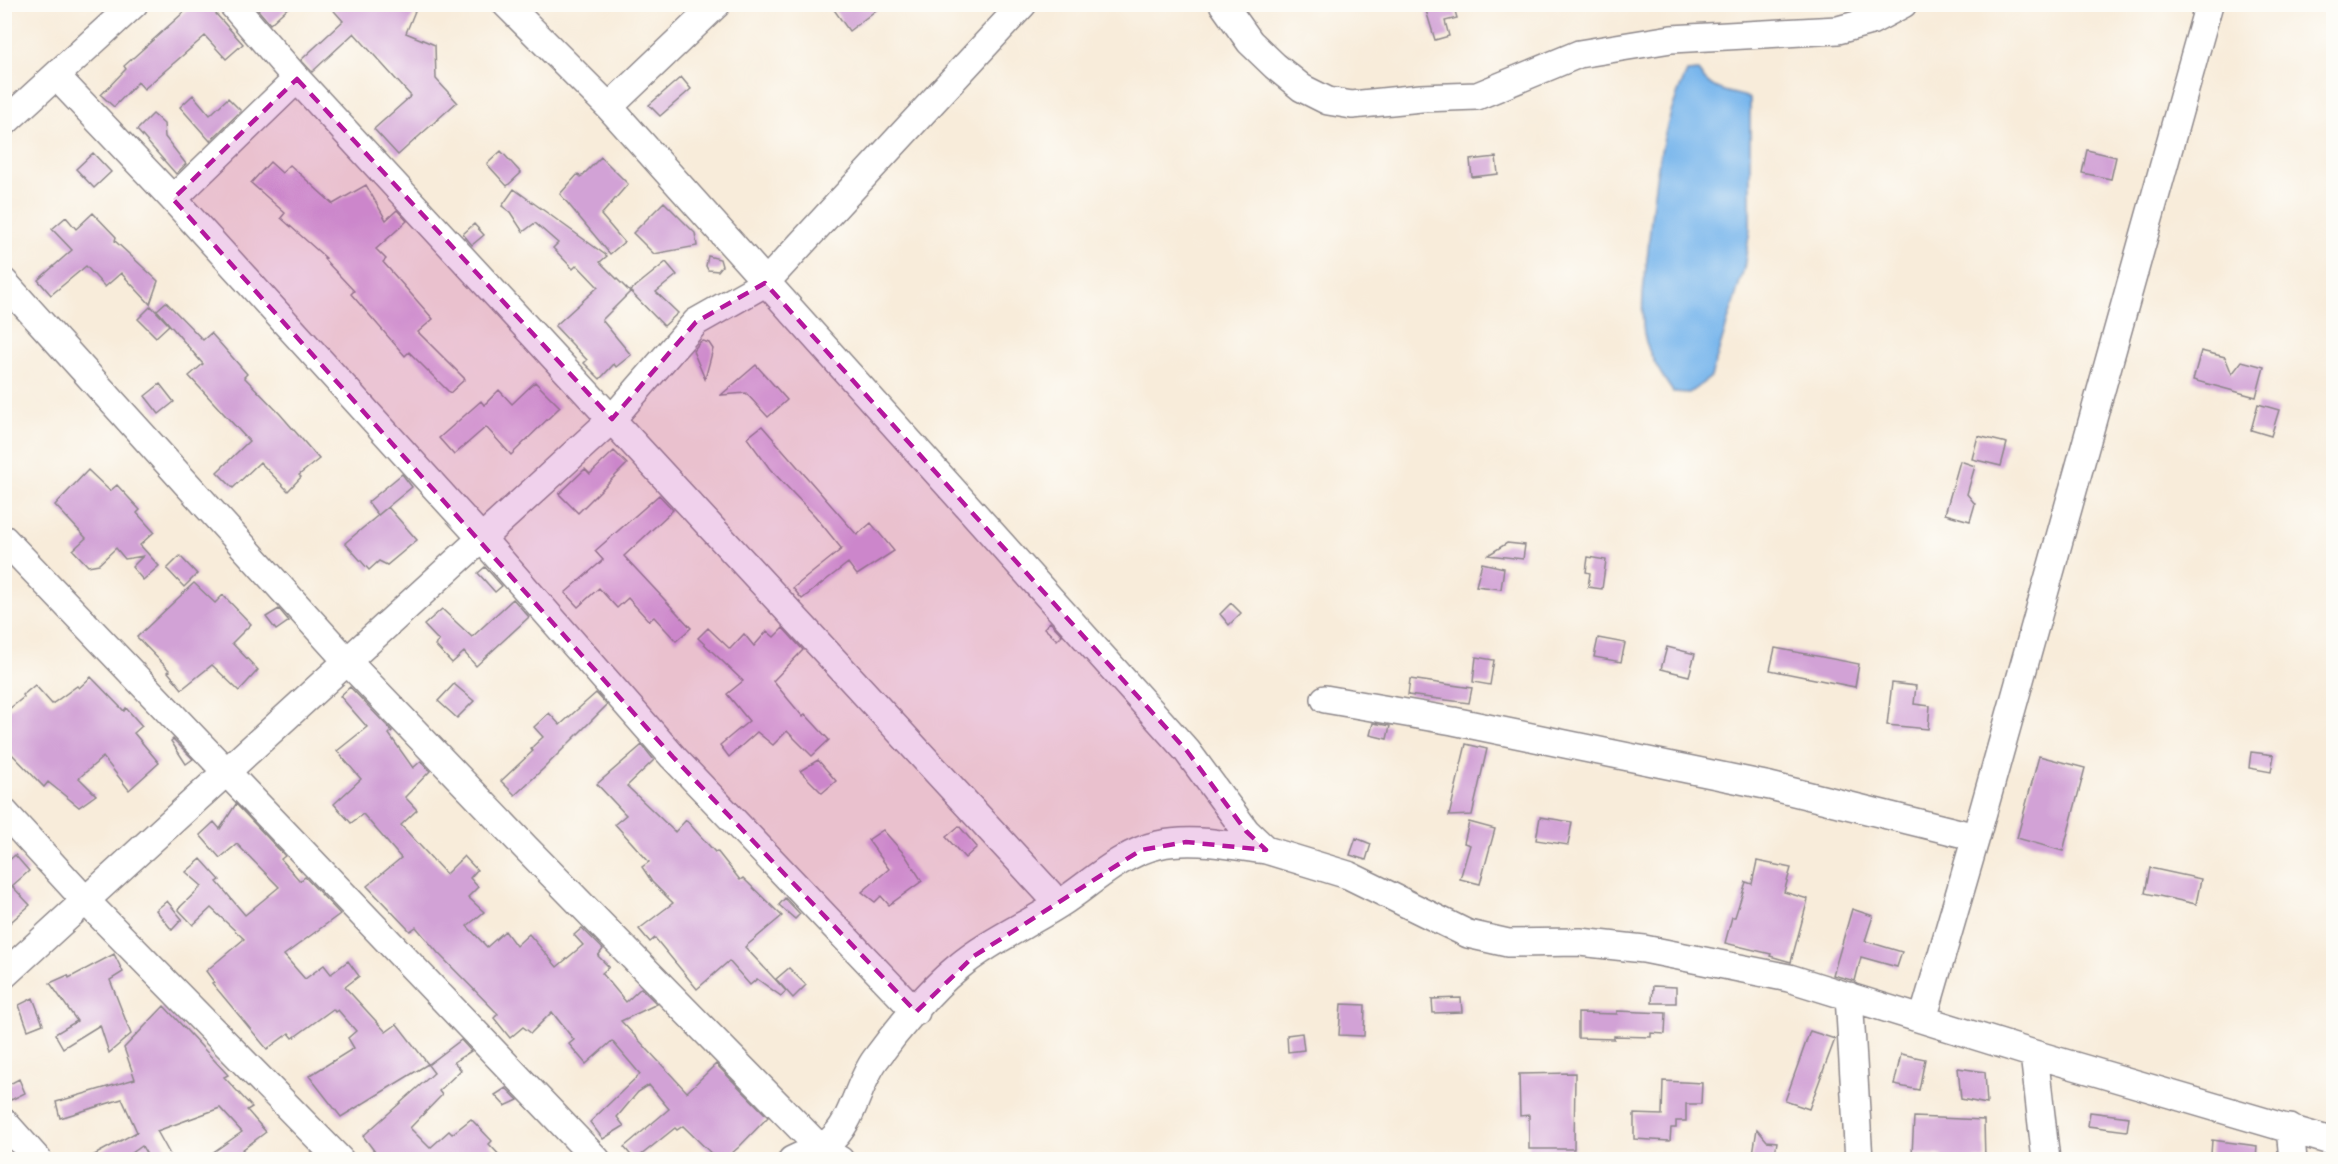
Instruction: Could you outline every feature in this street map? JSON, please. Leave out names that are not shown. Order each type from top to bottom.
[{"type":"street","points":[[4,123],[134,4]]},
{"type":"street","points":[[232,4],[297,79],[1059,904]]},
{"type":"street","points":[[506,4],[609,107],[1187,751],[1246,831],[1266,850]]},
{"type":"street","points":[[609,107],[717,4]]},
{"type":"street","points":[[4,975],[612,419],[696,322],[765,283],[1023,4]]},
{"type":"street","points":[[1223,4],[1250,42],[1302,88],[1328,100],[1352,105],[1420,98],[1477,96],[1579,54],[1671,39],[1838,30],[1871,21],[1903,4]]},
{"type":"street","points":[[1923,1019],[2209,4]]},
{"type":"street","points":[[56,76],[173,199],[482,539],[673,757],[916,1012]]},
{"type":"street","points":[[173,199],[297,79]]},
{"type":"street","points":[[4,282],[347,661],[525,847],[830,1154]]},
{"type":"street","points":[[4,539],[597,1160]]},
{"type":"street","points":[[1325,699],[1453,721],[1770,786],[1976,837]]},
{"type":"street","points":[[4,812],[85,900],[340,1160]]},
{"type":"street","points":[[830,1154],[868,1070],[942,981],[957,968],[1059,904],[1128,857],[1155,845],[1186,842],[1266,850],[1348,875],[1468,934],[1488,940],[1528,944],[1580,942],[1644,949],[1789,978],[2334,1142]]},
{"type":"street","points":[[1849,996],[1859,1160]]},
{"type":"street","points":[[2034,1053],[2046,1160]]},
{"type":"street","points":[[4,1122],[38,1160]]},
{"type":"street","points":[[2290,1128],[2293,1160]]},
{"type":"street","points":[[792,1160],[830,1154]]},
{"type":"highlighted area","points":[[297,79],[612,419],[696,322],[765,283],[1187,751],[1246,831],[1266,850],[1186,842],[1141,850],[974,956],[916,1012],[673,757],[173,199]]},
{"type":"water","points":[[1698,71],[1715,88],[1750,98],[1750,229],[1744,268],[1711,377],[1689,393],[1673,392],[1663,377],[1646,343],[1643,307],[1652,205],[1664,137],[1687,72]]},
{"type":"building","points":[[193,4],[207,4],[243,44],[226,59],[205,36],[144,89],[138,82],[114,107],[101,95],[126,69],[124,66]]},
{"type":"building","points":[[253,4],[292,4],[270,24]]},
{"type":"building","points":[[328,4],[409,4],[415,11],[406,33],[435,45],[436,79],[457,102],[398,155],[374,129],[411,96],[354,33],[312,72],[301,60],[343,21]]},
{"type":"building","points":[[830,4],[884,4],[849,31]]},
{"type":"building","points":[[1424,4],[1453,4],[1457,18],[1445,21],[1449,36],[1435,40]]},
{"type":"building","points":[[681,77],[691,89],[660,116],[649,105]]},
{"type":"building","points":[[193,95],[210,115],[228,98],[241,111],[210,141],[180,107]]},
{"type":"building","points":[[153,114],[164,124],[165,137],[186,164],[176,174],[137,130]]},
{"type":"building","points":[[2087,150],[2116,157],[2111,179],[2082,173]]},
{"type":"building","points":[[501,151],[521,173],[507,186],[487,164]]},
{"type":"building","points":[[93,153],[111,172],[94,188],[76,169]]},
{"type":"building","points":[[601,157],[628,184],[601,215],[624,242],[610,254],[560,194],[578,174],[581,177]]},
{"type":"building","points":[[1496,157],[1498,174],[1472,177],[1470,160]]},
{"type":"building","points":[[270,162],[282,173],[290,165],[333,204],[366,185],[386,220],[397,210],[407,221],[376,249],[386,259],[383,262],[433,319],[418,332],[465,379],[450,393],[409,352],[405,356],[351,294],[354,291],[324,259],[326,258],[281,218],[285,213],[251,183]]},
{"type":"building","points":[[514,189],[607,256],[600,262],[630,292],[602,320],[631,355],[616,367],[614,364],[600,379],[584,363],[587,360],[555,326],[598,287],[577,265],[573,269],[553,248],[558,243],[535,223],[523,232],[510,212],[502,206]]},
{"type":"building","points":[[664,202],[695,233],[697,246],[654,254],[633,233]]},
{"type":"building","points":[[93,213],[116,237],[115,241],[158,281],[150,304],[121,273],[105,287],[86,266],[51,295],[38,280],[72,250],[52,229],[66,217],[76,229]]},
{"type":"building","points":[[474,224],[484,235],[472,245],[463,234]]},
{"type":"building","points":[[708,256],[720,259],[722,266],[718,271],[708,270],[706,266]]},
{"type":"building","points":[[666,262],[677,275],[656,292],[678,313],[664,326],[630,291]]},
{"type":"building","points":[[166,302],[203,340],[211,333],[247,374],[244,377],[319,459],[299,475],[301,477],[288,491],[260,462],[233,488],[217,472],[249,441],[189,376],[203,364],[157,310]]},
{"type":"building","points":[[151,306],[169,325],[156,337],[138,319]]},
{"type":"building","points":[[703,341],[709,343],[713,349],[705,379],[693,351]]},
{"type":"building","points":[[2201,351],[2225,357],[2232,374],[2242,361],[2264,367],[2256,397],[2193,380]]},
{"type":"building","points":[[756,365],[787,400],[768,417],[746,393],[721,395]]},
{"type":"building","points":[[535,382],[560,407],[511,455],[486,427],[454,455],[439,438],[481,401],[484,405],[499,390],[512,404]]},
{"type":"building","points":[[160,384],[174,402],[159,414],[145,396]]},
{"type":"building","points":[[2258,404],[2279,410],[2271,436],[2251,430]]},
{"type":"building","points":[[762,426],[857,535],[871,523],[894,551],[857,575],[848,563],[802,599],[793,588],[843,548],[840,549],[815,516],[770,469],[747,438]]},
{"type":"building","points":[[1978,436],[2007,443],[2001,466],[1972,459]]},
{"type":"building","points":[[614,451],[627,464],[578,513],[559,494],[585,469],[590,474]]},
{"type":"building","points":[[1960,461],[1975,466],[1967,494],[1975,504],[1970,521],[1945,514]]},
{"type":"building","points":[[88,470],[110,491],[117,485],[140,510],[137,513],[154,532],[140,545],[159,566],[143,580],[132,567],[143,556],[125,559],[116,548],[99,564],[88,566],[73,550],[86,538],[55,505]]},
{"type":"building","points":[[402,474],[412,487],[378,515],[368,502]]},
{"type":"building","points":[[659,495],[673,510],[624,556],[691,628],[676,641],[654,617],[649,621],[628,598],[617,608],[599,588],[578,607],[565,593],[603,560],[595,551]]},
{"type":"building","points":[[388,507],[417,540],[387,565],[379,561],[369,570],[345,543]]},
{"type":"building","points":[[1507,543],[1525,545],[1523,559],[1488,555]]},
{"type":"building","points":[[180,556],[197,574],[184,587],[167,569]]},
{"type":"building","points":[[1588,557],[1606,560],[1602,589],[1588,587],[1590,573],[1586,572]]},
{"type":"building","points":[[1482,563],[1504,568],[1501,589],[1476,586]]},
{"type":"building","points":[[485,567],[502,586],[495,592],[478,573]]},
{"type":"building","points":[[194,583],[215,603],[223,595],[251,624],[232,643],[258,670],[239,691],[212,665],[182,689],[168,672],[170,671],[137,637]]},
{"type":"building","points":[[513,599],[529,617],[476,666],[464,652],[452,663],[435,645],[439,641],[424,625],[442,609],[472,637]]},
{"type":"building","points":[[1231,603],[1241,613],[1229,625],[1220,614]]},
{"type":"building","points":[[279,609],[289,621],[276,630],[266,617]]},
{"type":"building","points":[[1050,622],[1062,635],[1057,640],[1044,628]]},
{"type":"building","points":[[708,628],[730,649],[744,634],[754,646],[767,631],[774,637],[783,628],[803,650],[773,681],[803,717],[805,714],[829,740],[812,756],[787,731],[773,745],[757,732],[729,757],[720,745],[749,721],[727,694],[743,681],[698,638]]},
{"type":"building","points":[[1598,638],[1625,643],[1621,662],[1594,657]]},
{"type":"building","points":[[1667,647],[1695,654],[1689,676],[1661,669]]},
{"type":"building","points":[[1775,648],[1859,664],[1855,687],[1770,670]]},
{"type":"building","points":[[1476,657],[1494,660],[1490,685],[1473,682]]},
{"type":"building","points":[[91,677],[124,711],[126,708],[142,726],[134,733],[159,763],[129,790],[103,757],[79,778],[96,795],[79,807],[48,782],[44,787],[4,746],[4,713],[35,685],[52,704],[77,686],[79,688]]},
{"type":"building","points":[[1410,679],[1472,688],[1469,703],[1408,695]]},
{"type":"building","points":[[1892,683],[1916,686],[1914,704],[1930,706],[1928,729],[1887,725]]},
{"type":"building","points":[[454,684],[474,701],[457,718],[438,701]]},
{"type":"building","points":[[350,687],[392,731],[389,734],[413,768],[421,761],[430,771],[405,797],[417,810],[401,825],[446,874],[464,856],[477,870],[470,878],[478,887],[468,897],[484,912],[467,926],[487,947],[505,931],[516,946],[529,934],[557,967],[583,945],[574,935],[582,928],[603,949],[598,956],[609,967],[602,973],[626,1002],[641,988],[657,1004],[621,1021],[687,1092],[716,1064],[768,1117],[724,1160],[718,1160],[683,1126],[677,1130],[675,1128],[635,1160],[624,1147],[669,1109],[649,1085],[638,1092],[617,1117],[624,1126],[603,1139],[590,1122],[640,1074],[612,1041],[586,1064],[569,1044],[574,1040],[552,1012],[531,1033],[523,1027],[510,1038],[494,1018],[498,1014],[438,953],[416,927],[410,931],[367,886],[401,858],[363,814],[351,823],[334,804],[361,779],[337,751],[367,727],[340,696]]},
{"type":"building","points":[[596,693],[607,705],[515,795],[501,781],[533,751],[531,748],[543,737],[534,727],[549,713],[560,725]]},
{"type":"building","points":[[1373,723],[1390,726],[1387,739],[1370,735]]},
{"type":"building","points":[[173,739],[193,759],[186,764],[171,741]]},
{"type":"building","points":[[1466,744],[1487,749],[1472,815],[1449,816]]},
{"type":"building","points":[[642,745],[654,760],[627,786],[675,832],[686,820],[715,852],[717,851],[740,880],[743,878],[782,916],[745,947],[786,991],[781,996],[757,979],[750,985],[729,961],[697,989],[655,938],[650,942],[639,929],[673,903],[652,882],[642,867],[649,862],[615,824],[626,815],[597,784]]},
{"type":"building","points":[[2251,752],[2274,755],[2271,772],[2249,768]]},
{"type":"building","points":[[2039,756],[2085,768],[2063,851],[2017,838]]},
{"type":"building","points":[[818,760],[836,781],[822,793],[800,771]]},
{"type":"building","points":[[236,804],[285,856],[281,859],[300,881],[305,877],[340,914],[284,955],[305,979],[324,965],[331,974],[348,961],[359,976],[345,987],[386,1032],[397,1024],[428,1064],[341,1117],[309,1076],[354,1048],[348,1038],[356,1031],[338,1010],[335,1012],[333,1009],[293,1038],[289,1033],[267,1049],[212,983],[214,982],[206,971],[244,939],[211,908],[193,925],[178,909],[202,886],[186,872],[201,859],[220,880],[217,882],[245,915],[279,887],[237,844],[220,858],[200,835],[214,822],[220,829]]},
{"type":"building","points":[[1540,817],[1572,822],[1568,845],[1536,840]]},
{"type":"building","points":[[1469,822],[1495,829],[1480,884],[1460,879],[1470,845],[1464,843]]},
{"type":"building","points":[[959,826],[977,847],[965,858],[946,837]]},
{"type":"building","points":[[883,830],[905,855],[922,881],[889,905],[881,896],[875,902],[862,892],[889,869],[868,840]]},
{"type":"building","points":[[1356,838],[1371,844],[1366,860],[1350,855]]},
{"type":"building","points":[[15,855],[29,871],[12,886],[30,905],[4,928],[4,865]]},
{"type":"building","points":[[1757,861],[1791,868],[1784,892],[1808,899],[1791,962],[1770,956],[1771,954],[1725,943],[1732,917],[1735,917],[1746,882],[1752,884]]},
{"type":"building","points":[[2150,868],[2201,879],[2196,904],[2145,893]]},
{"type":"building","points":[[785,898],[800,914],[795,919],[779,905]]},
{"type":"building","points":[[167,901],[182,919],[172,930],[156,910]]},
{"type":"building","points":[[1852,909],[1873,916],[1865,941],[1902,952],[1897,967],[1861,957],[1855,981],[1833,975]]},
{"type":"building","points":[[114,954],[123,972],[110,980],[131,1034],[109,1053],[100,1025],[63,1048],[55,1034],[77,1021],[50,983],[68,975],[69,978]]},
{"type":"building","points":[[789,968],[806,985],[793,998],[776,979]]},
{"type":"building","points":[[1653,986],[1676,987],[1676,1003],[1652,1003]]},
{"type":"building","points":[[33,998],[43,1024],[28,1030],[19,1005]]},
{"type":"building","points":[[1461,998],[1462,1012],[1433,1013],[1432,999]]},
{"type":"building","points":[[1341,1004],[1365,1005],[1364,1036],[1339,1035]]},
{"type":"building","points":[[164,1006],[228,1075],[224,1077],[252,1107],[247,1110],[266,1132],[242,1150],[247,1160],[202,1160],[242,1132],[220,1108],[157,1131],[173,1160],[150,1160],[142,1146],[122,1160],[85,1160],[137,1132],[122,1099],[60,1118],[56,1102],[135,1079],[124,1048]]},
{"type":"building","points":[[1617,1011],[1666,1013],[1665,1034],[1651,1033],[1651,1037],[1614,1036],[1614,1039],[1578,1038],[1578,1013],[1617,1014]]},
{"type":"building","points":[[1810,1031],[1835,1039],[1809,1109],[1785,1101]]},
{"type":"building","points":[[1302,1033],[1304,1050],[1288,1052],[1287,1035]]},
{"type":"building","points":[[461,1040],[471,1051],[454,1062],[461,1070],[439,1091],[442,1095],[410,1128],[430,1148],[449,1131],[452,1134],[471,1119],[492,1141],[489,1144],[504,1160],[381,1160],[363,1136],[434,1073],[428,1065]]},
{"type":"building","points":[[1901,1054],[1925,1059],[1919,1090],[1894,1085]]},
{"type":"building","points":[[1958,1068],[1985,1072],[1987,1104],[1961,1099]]},
{"type":"building","points":[[1575,1073],[1574,1149],[1529,1149],[1529,1115],[1520,1116],[1519,1074]]},
{"type":"building","points":[[19,1079],[25,1093],[11,1100],[4,1087]]},
{"type":"building","points":[[1663,1081],[1702,1083],[1701,1104],[1686,1104],[1686,1121],[1676,1121],[1676,1128],[1671,1128],[1670,1141],[1634,1139],[1634,1114],[1662,1115]]},
{"type":"building","points":[[506,1088],[518,1100],[505,1106],[495,1095]]},
{"type":"building","points":[[2090,1112],[2129,1117],[2127,1131],[2088,1126]]},
{"type":"building","points":[[1914,1117],[1984,1120],[1985,1160],[1943,1160],[1943,1155],[1912,1154]]},
{"type":"building","points":[[1757,1129],[1767,1141],[1777,1142],[1774,1160],[1752,1160]]},
{"type":"building","points":[[2212,1140],[2257,1146],[2256,1160],[2236,1160],[2211,1155]]}]
